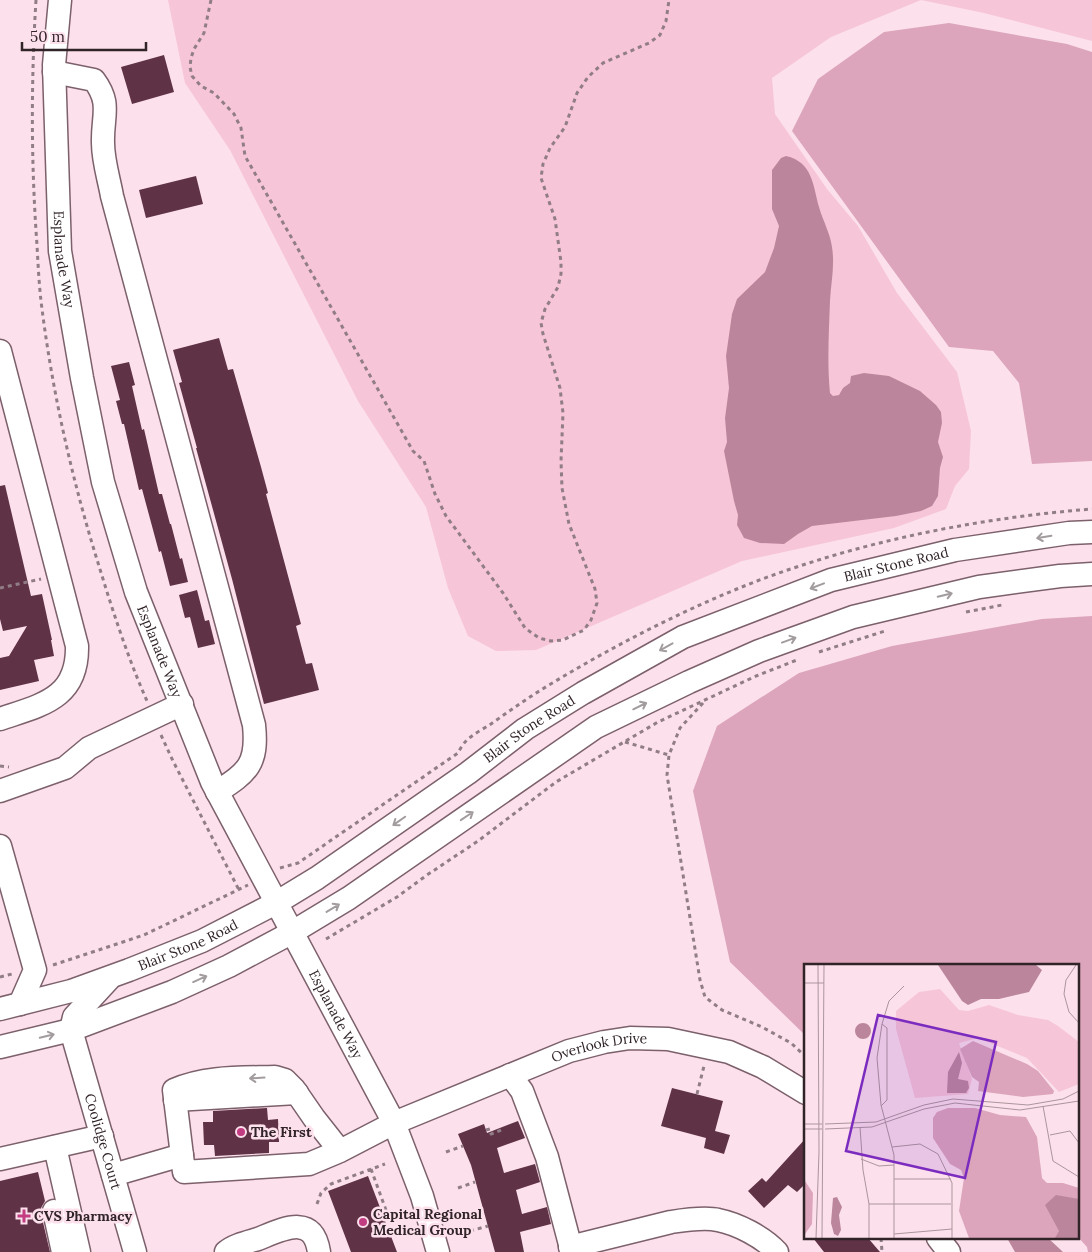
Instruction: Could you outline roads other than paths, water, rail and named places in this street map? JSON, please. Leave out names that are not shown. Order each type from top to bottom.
[{"type":"street","name":"Esplanade Way","points":[[60,0],[54,72],[60,251],[103,482],[136,592],[212,782],[394,1123],[422,1196],[438,1252]]},
{"type":"street","points":[[54,72],[94,80],[102,91],[106,106],[103,143],[112,196],[254,725],[255,748],[249,766],[238,778],[217,792]]},
{"type":"street","points":[[0,351],[77,646],[77,657],[72,674],[64,689],[50,701],[0,719]]},
{"type":"street","name":"Blair Stone Road","points":[[10,1006],[71,990],[112,976],[202,941],[276,903],[317,878],[468,773],[525,729],[583,693],[683,637],[831,580],[955,550],[1069,533],[1092,532]]},
{"type":"street","points":[[0,1047],[71,1030],[172,992],[229,966],[291,933],[349,898],[596,727],[759,651],[853,618],[979,587],[1060,576],[1092,574]]},
{"type":"street","points":[[0,791],[66,768],[89,748],[182,704]]},
{"type":"street","points":[[0,846],[35,970],[71,990]]},
{"type":"street","points":[[10,1006],[35,970]]},
{"type":"street","points":[[71,1030],[74,1017],[112,976]]},
{"type":"street","name":"Coolidge Court","points":[[71,1030],[136,1252]]},
{"type":"street","name":"Overlook Drive","points":[[182,1155],[184,1172],[309,1164],[340,1151],[394,1123],[510,1074],[569,1051],[604,1042],[630,1038],[668,1040],[728,1052],[764,1067],[804,1092]]},
{"type":"street","points":[[510,1074],[522,1091],[547,1157],[571,1249],[671,1222],[717,1219],[743,1229],[771,1246],[776,1252]]},
{"type":"street","points":[[113,1175],[182,1155],[175,1095],[190,1083],[206,1080],[275,1077],[285,1080],[297,1093],[340,1151]]},
{"type":"street","points":[[0,1159],[102,1136]]},
{"type":"street","points":[[55,1146],[79,1252]]},
{"type":"street","points":[[62,1252],[53,1202],[63,1181]]},
{"type":"street","points":[[226,1252],[289,1227],[305,1228],[317,1239],[319,1252]]},
{"type":"street","points":[[939,1240],[948,1252]]},
{"type":"place","name":"The First","points":[[241,1132]]},
{"type":"place","name":"CVS Pharmacy","points":[[24,1216]]},
{"type":"place","name":"Capital Regional Medical Group","points":[[363,1222]]}]
